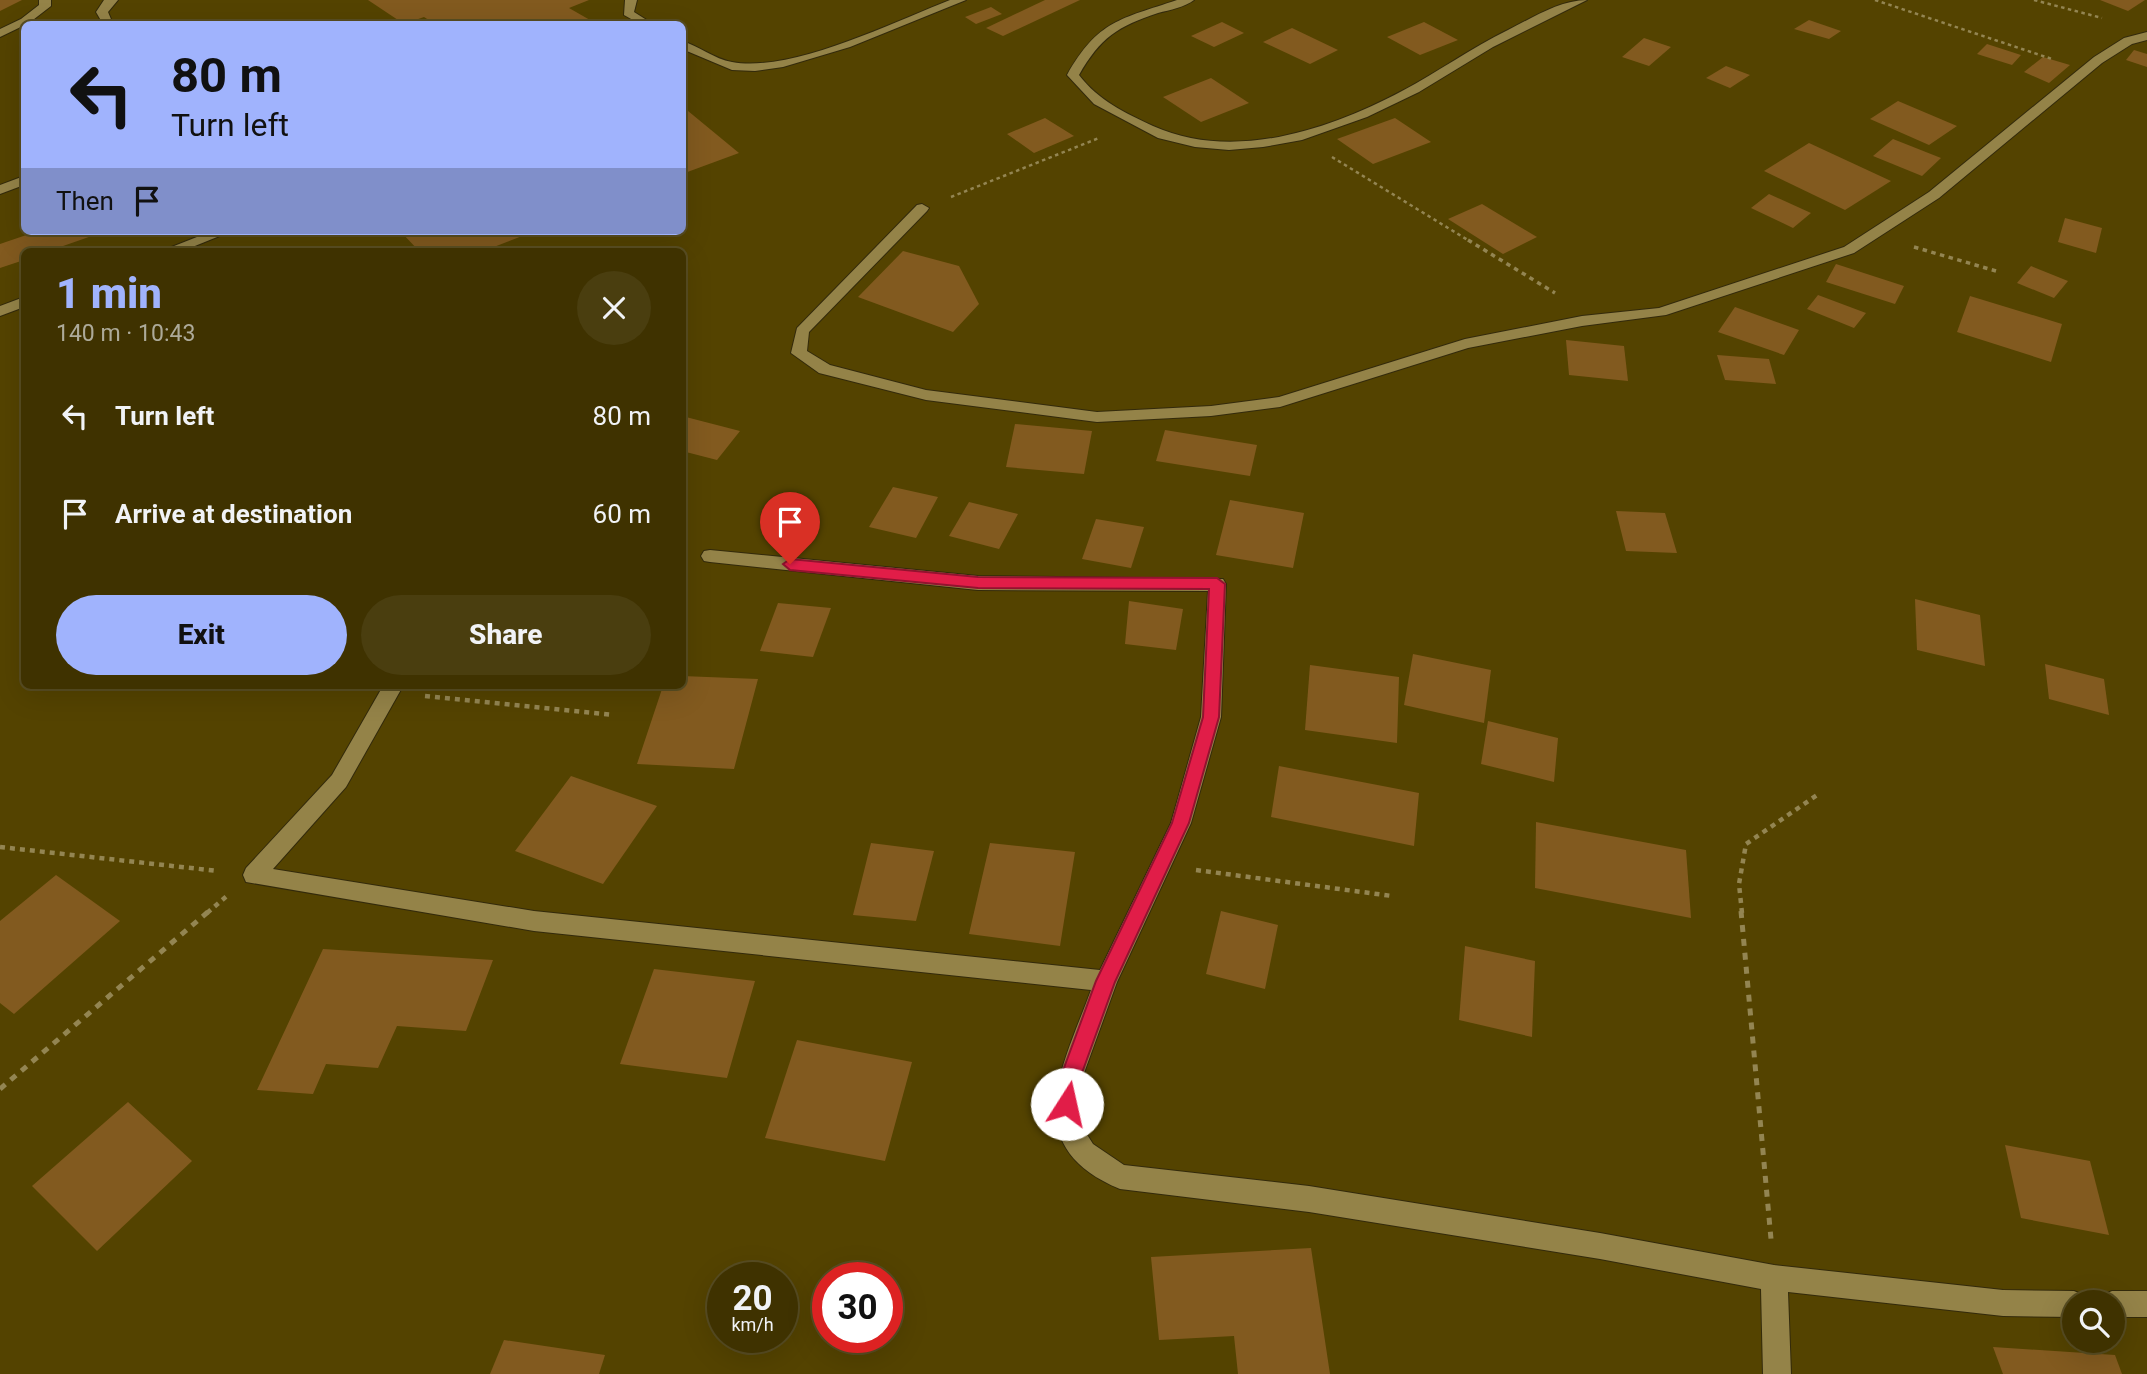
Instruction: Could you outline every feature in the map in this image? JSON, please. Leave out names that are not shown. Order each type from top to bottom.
[{"type":"street","points":[[0,33],[45,6],[45,0]]},
{"type":"street","points":[[106,21],[102,12],[112,0]]},
{"type":"street","points":[[631,0],[628,13],[643,21]]},
{"type":"street","points":[[686,46],[733,66],[760,67],[806,58],[960,0]]},
{"type":"street","points":[[1188,0],[1111,25],[1084,52],[1073,75],[1087,95],[1157,134],[1198,144],[1251,146],[1319,132],[1395,100],[1474,52],[1581,0]]},
{"type":"street","points":[[922,208],[802,331],[799,353],[825,369],[926,395],[1097,417],[1211,411],[1280,402],[1465,344],[1597,319],[1661,312],[1849,250],[1934,195],[2086,70],[2128,41],[2147,36]]},
{"type":"street","points":[[0,190],[21,181]]},
{"type":"street","points":[[177,248],[214,235]]},
{"type":"street","points":[[0,311],[21,303]]},
{"type":"street","points":[[710,556],[978,583],[1217,584],[1211,717],[1181,823],[1106,981],[1068,1084],[1067,1124],[1084,1153],[1120,1177],[1309,1199],[1600,1246],[1774,1278],[2003,1303],[2062,1304]]},
{"type":"street","points":[[254,875],[339,781],[391,689]]},
{"type":"street","points":[[254,875],[534,921],[1106,981]]},
{"type":"street","points":[[1774,1278],[1777,1374]]},
{"type":"street","points":[[2125,1304],[2147,1304]]},
{"type":"path","points":[[1875,0],[2086,70]]},
{"type":"path","points":[[2034,0],[2109,20]]},
{"type":"path","points":[[922,208],[1136,124]]},
{"type":"path","points":[[1299,136],[1597,319]]},
{"type":"path","points":[[1873,235],[1996,271]]},
{"type":"path","points":[[391,689],[614,715]]},
{"type":"path","points":[[1774,1278],[1739,884],[1746,844],[1820,793]]},
{"type":"path","points":[[0,847],[254,875]]},
{"type":"path","points":[[1161,865],[1392,895]]},
{"type":"path","points":[[0,1089],[185,930],[254,875]]},
{"type":"building","points":[[0,0],[22,0],[0,11]]},
{"type":"building","points":[[368,0],[589,0],[569,8],[592,21],[430,21],[424,17],[413,21],[400,21]]},
{"type":"building","points":[[1045,0],[1080,0],[1003,36],[986,28]]},
{"type":"building","points":[[2100,0],[2145,0],[2128,11]]},
{"type":"building","points":[[991,7],[1002,14],[976,24],[965,17]]},
{"type":"building","points":[[1809,20],[1841,31],[1829,39],[1794,29]]},
{"type":"building","points":[[1222,22],[1244,33],[1214,47],[1191,36]]},
{"type":"building","points":[[1424,22],[1458,40],[1420,55],[1387,37]]},
{"type":"building","points":[[1292,28],[1338,50],[1310,64],[1263,42]]},
{"type":"building","points":[[1644,38],[1671,47],[1649,66],[1622,57]]},
{"type":"building","points":[[1987,44],[2021,55],[2012,65],[1977,54]]},
{"type":"building","points":[[2134,50],[2147,54],[2147,67],[2126,60]]},
{"type":"building","points":[[2043,57],[2070,65],[2049,83],[2024,72]]},
{"type":"building","points":[[1726,66],[1750,75],[1730,88],[1706,78]]},
{"type":"building","points":[[1211,78],[1249,103],[1201,122],[1163,97]]},
{"type":"building","points":[[1898,101],[1957,126],[1929,145],[1870,119]]},
{"type":"building","points":[[686,109],[739,153],[686,173]]},
{"type":"building","points":[[1045,118],[1074,136],[1034,153],[1007,134]]},
{"type":"building","points":[[1395,118],[1431,142],[1373,164],[1337,139]]},
{"type":"building","points":[[1893,139],[1941,158],[1922,176],[1873,156]]},
{"type":"building","points":[[1809,143],[1891,181],[1845,210],[1764,171]]},
{"type":"building","points":[[1769,194],[1811,213],[1793,228],[1751,208]]},
{"type":"building","points":[[1482,204],[1537,237],[1503,254],[1448,219]]},
{"type":"building","points":[[2065,218],[2102,228],[2096,253],[2058,242]]},
{"type":"building","points":[[26,235],[95,235],[57,248],[21,248],[21,261],[0,268],[0,244]]},
{"type":"building","points":[[404,235],[525,235],[491,248],[416,248]]},
{"type":"building","points":[[903,251],[959,266],[979,304],[953,332],[858,297]]},
{"type":"building","points":[[1836,264],[1904,286],[1895,304],[1826,282]]},
{"type":"building","points":[[2031,266],[2068,281],[2054,298],[2017,283]]},
{"type":"building","points":[[1818,295],[1866,313],[1854,328],[1807,309]]},
{"type":"building","points":[[1970,296],[2062,324],[2051,362],[1957,332]]},
{"type":"building","points":[[1735,307],[1799,330],[1784,355],[1718,332]]},
{"type":"building","points":[[1566,340],[1624,346],[1628,381],[1569,375]]},
{"type":"building","points":[[1717,355],[1769,359],[1776,384],[1725,380]]},
{"type":"building","points":[[686,417],[740,431],[717,460],[686,452]]},
{"type":"building","points":[[1015,424],[1092,431],[1084,474],[1006,467]]},
{"type":"building","points":[[1165,430],[1257,445],[1250,476],[1156,461]]},
{"type":"building","points":[[893,487],[938,497],[916,538],[869,527]]},
{"type":"building","points":[[1230,500],[1304,513],[1293,568],[1216,555]]},
{"type":"building","points":[[969,502],[1018,514],[999,549],[949,536]]},
{"type":"building","points":[[1616,511],[1665,513],[1677,553],[1626,551]]},
{"type":"building","points":[[1096,519],[1144,527],[1131,568],[1082,559]]},
{"type":"building","points":[[1915,599],[1980,615],[1985,666],[1917,650]]},
{"type":"building","points":[[1129,601],[1183,609],[1176,650],[1125,644]]},
{"type":"building","points":[[778,603],[831,608],[813,657],[760,651]]},
{"type":"building","points":[[1413,654],[1491,670],[1484,723],[1404,705]]},
{"type":"building","points":[[2045,664],[2104,679],[2109,715],[2049,699]]},
{"type":"building","points":[[1310,665],[1399,677],[1397,743],[1305,730]]},
{"type":"building","points":[[686,676],[758,679],[734,769],[637,764],[662,689],[686,689]]},
{"type":"building","points":[[1488,721],[1558,738],[1554,782],[1481,764]]},
{"type":"building","points":[[1279,766],[1419,793],[1414,846],[1271,817]]},
{"type":"building","points":[[571,776],[657,806],[603,884],[515,851]]},
{"type":"building","points":[[1536,822],[1686,850],[1691,918],[1535,888]]},
{"type":"building","points":[[871,843],[934,851],[916,921],[853,915]]},
{"type":"building","points":[[990,843],[1075,852],[1060,946],[969,934]]},
{"type":"building","points":[[56,875],[120,921],[14,1014],[0,1003],[0,921]]},
{"type":"building","points":[[1221,911],[1278,925],[1265,989],[1206,974]]},
{"type":"building","points":[[1465,946],[1535,961],[1532,1037],[1459,1020]]},
{"type":"building","points":[[323,949],[493,960],[466,1031],[397,1026],[378,1068],[326,1064],[313,1094],[257,1090]]},
{"type":"building","points":[[654,969],[755,981],[727,1078],[620,1064]]},
{"type":"building","points":[[797,1040],[912,1062],[885,1161],[765,1138]]},
{"type":"building","points":[[128,1102],[192,1161],[97,1251],[32,1186]]},
{"type":"building","points":[[2005,1145],[2090,1161],[2109,1235],[2021,1218]]},
{"type":"building","points":[[1311,1248],[1330,1374],[1238,1374],[1234,1336],[1159,1340],[1151,1257]]},
{"type":"building","points":[[504,1340],[605,1355],[599,1374],[490,1374]]},
{"type":"building","points":[[1993,1347],[2115,1355],[2122,1374],[2003,1374]]},
{"type":"route","points":[[790,564],[978,583],[1217,584],[1211,717],[1181,823],[1106,981],[1068,1084],[1067,1104]]}]
